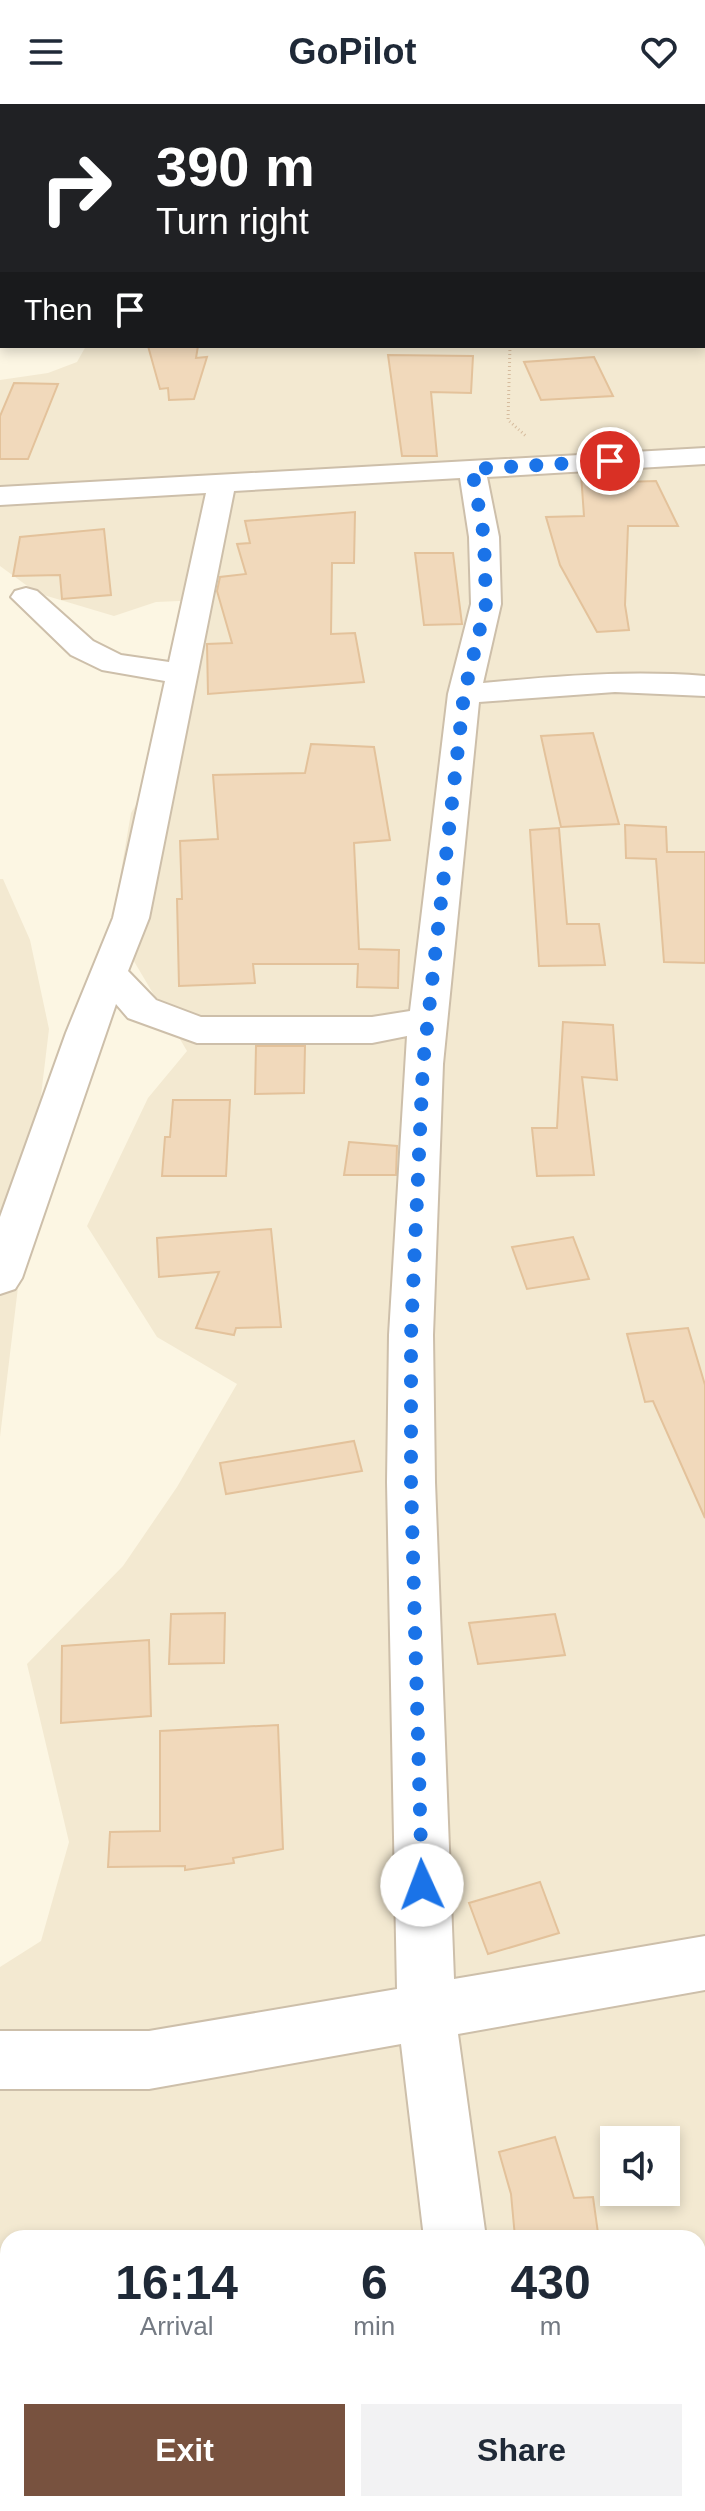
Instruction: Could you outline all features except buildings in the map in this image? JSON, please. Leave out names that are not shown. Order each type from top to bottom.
[{"type":"street","points":[[0,496],[705,456]]},
{"type":"street","points":[[454,2230],[426,2009],[411,1482],[411,1335],[423,1064],[464,694],[486,604],[484,537],[472,469]]},
{"type":"street","points":[[0,1278],[131,918],[222,483]]},
{"type":"street","points":[[26,597],[82,648],[113,663],[182,674]]},
{"type":"street","points":[[464,694],[584,684],[668,682],[705,686]]},
{"type":"street","points":[[109,973],[142,1009],[197,1030],[372,1030],[428,1020]]},
{"type":"street","points":[[0,2060],[149,2060],[426,2009],[705,1963]]},
{"type":"path","points":[[510,348],[508,420],[538,447],[578,463]]},
{"type":"shaded area","points":[[85,348],[705,348],[705,2230],[0,2230],[0,1967],[41,1941],[69,1842],[27,1664],[123,1566],[177,1487],[237,1384],[157,1337],[87,1226],[148,1098],[187,1051],[112,924],[131,813],[175,741],[203,600],[156,602],[114,616],[37,593],[0,566],[0,380],[48,373],[77,362]]},
{"type":"shaded area","points":[[0,879],[3,879],[30,940],[49,1029],[0,1437]]},
{"type":"route","points":[[422,1885],[411,1482],[411,1335],[423,1064],[464,694],[486,604],[484,537],[472,469],[610,461]]}]
